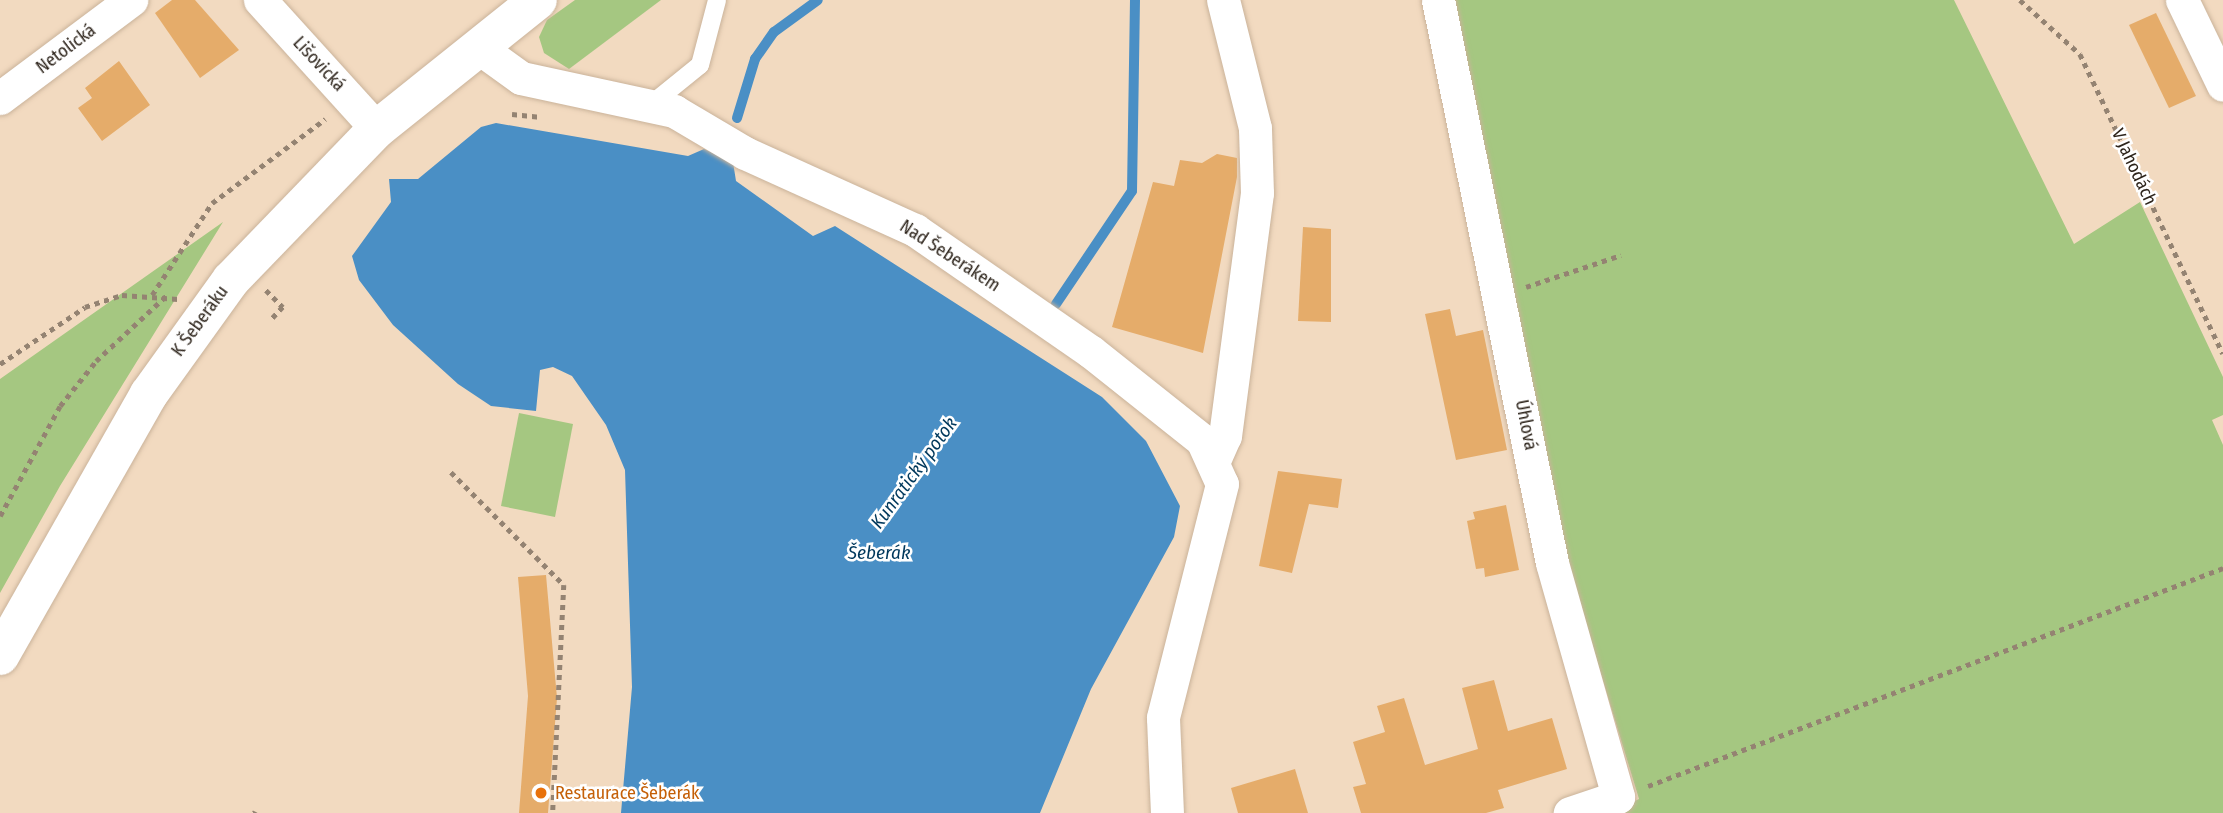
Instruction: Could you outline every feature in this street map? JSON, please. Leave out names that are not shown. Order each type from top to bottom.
[{"type":"street","name":"Netolická","points":[[0,98],[131,0]]},
{"type":"street","name":"Lišovická","points":[[260,0],[377,129]]},
{"type":"street","name":"K Šeberáku","points":[[0,656],[149,394],[209,308],[299,203],[377,129],[538,0]]},
{"type":"street","points":[[1167,813],[1163,718],[1218,511],[1222,484],[1215,458],[1225,436],[1257,193],[1255,128],[1223,0]]},
{"type":"street","name":"Úhlová","points":[[1438,0],[1502,295],[1552,563],[1618,797]]},
{"type":"street","points":[[2182,0],[2223,85]]},
{"type":"street","points":[[478,47],[521,78],[653,103]]},
{"type":"street","name":"Nad Šeberákem","points":[[653,103],[746,153],[915,230],[1181,419],[1215,458]]},
{"type":"street","points":[[1570,813],[1618,797]]},
{"type":"lane","points":[[653,103],[700,65],[717,0]]},
{"type":"path","name":"V Jahodách","points":[[2020,0],[2080,54],[2223,354]]},
{"type":"path","points":[[152,296],[212,204],[351,100]]},
{"type":"path","points":[[1502,295],[1621,254]]},
{"type":"path","points":[[257,281],[283,307],[271,320]]},
{"type":"path","points":[[0,364],[85,307],[122,295],[167,295],[209,308]]},
{"type":"path","points":[[0,516],[60,405],[96,361],[167,295]]},
{"type":"path","points":[[452,472],[564,585],[553,813]]},
{"type":"path","points":[[1618,797],[2223,568]]},
{"type":"green space","points":[[575,0],[661,0],[569,69],[544,53],[539,37],[547,20]]},
{"type":"green space","points":[[1447,0],[1954,0],[2074,244],[2140,202],[2223,377],[2223,415],[2212,420],[2223,445],[2223,813],[1609,813],[1639,799],[1562,546]]},
{"type":"green space","points":[[223,222],[60,486],[0,593],[0,379]]},
{"type":"green space","points":[[519,413],[573,424],[555,517],[501,506]]},
{"type":"water","name":"Šeberák","points":[[496,123],[688,156],[704,149],[733,162],[736,181],[813,236],[835,226],[1102,397],[1146,441],[1180,506],[1174,537],[1091,689],[1040,813],[621,813],[632,687],[625,470],[606,425],[572,376],[553,367],[540,370],[536,411],[491,406],[458,384],[393,325],[359,280],[352,256],[391,202],[389,179],[418,179],[481,127]]},
{"type":"building","points":[[172,0],[195,0],[239,50],[200,78],[155,13]]},
{"type":"building","points":[[2156,13],[2196,96],[2169,108],[2129,25]]},
{"type":"building","points":[[119,61],[150,105],[102,141],[78,108],[92,98],[85,88]]},
{"type":"building","points":[[1217,154],[1237,158],[1237,177],[1203,353],[1112,327],[1153,182],[1174,186],[1180,160],[1202,163]]},
{"type":"building","points":[[1303,227],[1331,229],[1331,322],[1298,321]]},
{"type":"building","points":[[1450,309],[1456,336],[1483,330],[1507,450],[1456,460],[1425,314]]},
{"type":"building","points":[[1278,471],[1342,479],[1338,508],[1309,504],[1292,573],[1259,566]]},
{"type":"building","points":[[1506,505],[1519,570],[1485,577],[1484,568],[1476,569],[1467,521],[1475,519],[1473,512]]},
{"type":"building","points":[[546,575],[557,698],[548,813],[519,813],[528,696],[518,577]]},
{"type":"building","points":[[1494,680],[1508,731],[1552,718],[1567,769],[1498,790],[1504,808],[1486,813],[1361,813],[1353,787],[1366,784],[1353,742],[1385,732],[1377,706],[1404,698],[1425,765],[1478,749],[1462,688]]},
{"type":"building","points":[[1295,769],[1308,813],[1238,813],[1231,788]]},
{"type":"waterway","points":[[737,118],[755,59],[774,32],[818,0]]},
{"type":"waterway","name":"Kunratický potok","points":[[1056,304],[1132,191],[1135,0]]},
{"type":"place","name":"Restaurace Šeberák","points":[[541,793]]}]
